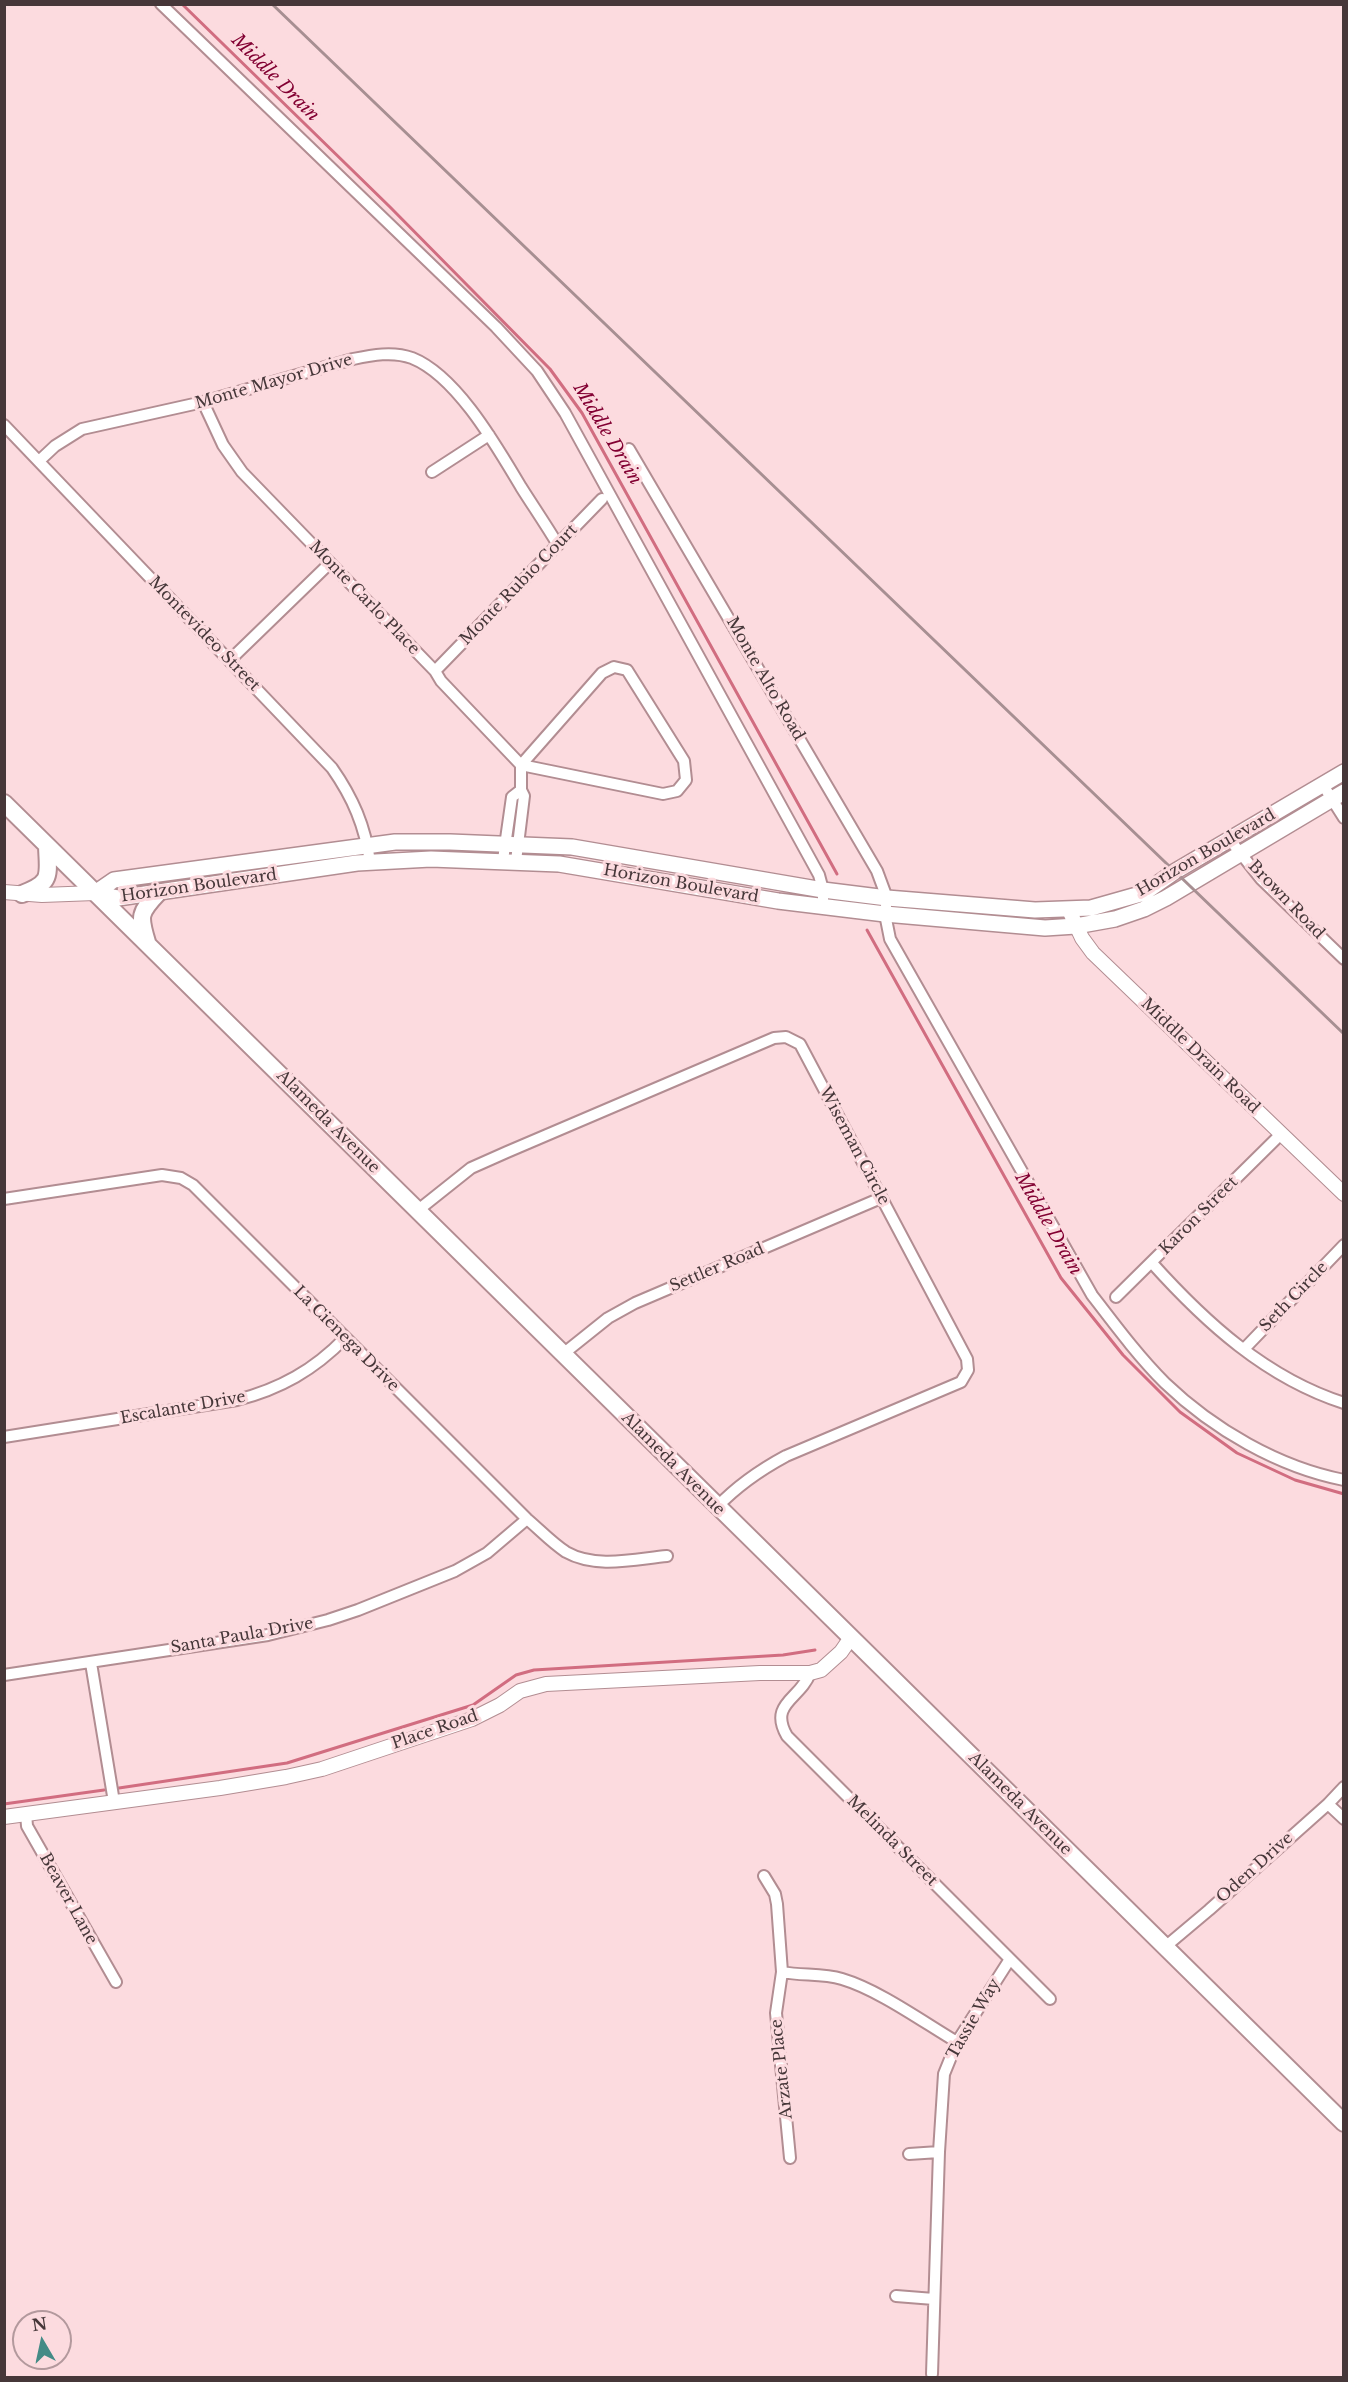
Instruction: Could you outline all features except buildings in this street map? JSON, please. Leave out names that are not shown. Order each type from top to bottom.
[{"type":"main road","name":"Horizon Boulevard","points":[[94,893],[114,880],[395,842],[572,847],[823,890],[887,898],[1035,910],[1091,908],[1144,892],[1344,772]]},
{"type":"main road","name":"Horizon Boulevard","points":[[94,893],[118,898],[370,862],[431,859],[510,861],[559,864],[823,907],[1045,928],[1076,926],[1115,919],[1144,909],[1338,795]]},
{"type":"main road","name":"Alameda Avenue","points":[[4,803],[850,1639],[1344,2123]]},
{"type":"main road","points":[[22,894],[40,887],[46,880],[47,846]]},
{"type":"main road","points":[[148,946],[141,915],[144,908],[158,893]]},
{"type":"street","points":[[161,4],[488,318],[537,371],[565,413],[819,876],[823,890],[823,907]]},
{"type":"street","name":"Monte Mayor Drive","points":[[39,461],[55,446],[81,429],[203,402],[353,359],[393,354],[410,357],[435,373],[472,411],[558,545]]},
{"type":"street","name":"Monte Carlo Place","points":[[203,402],[230,457],[435,670],[441,681],[521,765]]},
{"type":"street","name":"Montevideo Street","points":[[4,425],[332,768],[354,802],[368,847],[370,862]]},
{"type":"street","points":[[432,472],[489,435]]},
{"type":"street","name":"Monte Alto Road","points":[[629,449],[877,871],[887,898],[885,914]]},
{"type":"street","name":"Monte Rubio Court","points":[[435,670],[602,499]]},
{"type":"street","points":[[231,660],[330,563]]},
{"type":"street","points":[[510,861],[511,844],[524,796],[520,790],[521,765],[602,673],[614,667],[627,670],[684,761],[686,780],[677,791],[663,794],[521,765]]},
{"type":"street","points":[[1323,785],[1338,795],[1344,818]]},
{"type":"street","name":"Brown Road","points":[[1230,840],[1261,879],[1344,958]]},
{"type":"street","points":[[4,892],[94,893]]},
{"type":"street","name":"Middle Drain Road","points":[[1069,910],[1082,938],[1093,953],[1344,1194]]},
{"type":"street","points":[[885,914],[890,939],[902,962],[1092,1295],[1129,1343],[1166,1383],[1201,1412],[1256,1449],[1322,1476],[1344,1480]]},
{"type":"street","name":"Wiseman Circle","points":[[417,1210],[471,1168],[780,1036],[794,1040],[805,1052],[967,1359],[968,1370],[961,1382],[786,1456],[743,1483],[717,1507]]},
{"type":"street","name":"Karon Street","points":[[1116,1297],[1281,1134]]},
{"type":"street","name":"La Cienega Drive","points":[[4,1199],[162,1175],[181,1178],[193,1185],[527,1519],[556,1545],[579,1558],[600,1561],[668,1557]]},
{"type":"street","name":"Settler Road","points":[[563,1354],[608,1318],[635,1303],[881,1198]]},
{"type":"street","name":"Seth Circle","points":[[1245,1348],[1344,1245]]},
{"type":"street","points":[[1152,1263],[1212,1324],[1294,1383],[1344,1403]]},
{"type":"street","name":"Escalante Drive","points":[[4,1437],[237,1400],[264,1393],[302,1375],[345,1338]]},
{"type":"street","name":"Santa Paula Drive","points":[[4,1675],[268,1635],[358,1610],[468,1564],[502,1542],[527,1519]]},
{"type":"street","points":[[810,1673],[821,1670],[841,1652],[850,1639]]},
{"type":"street","points":[[92,1663],[114,1802]]},
{"type":"street","name":"Place Road","points":[[4,1817],[275,1779],[322,1768],[472,1719],[500,1705],[520,1691],[546,1684],[760,1673],[810,1673]]},
{"type":"street","name":"Melinda Street","points":[[810,1673],[806,1684],[784,1706],[781,1720],[787,1736],[1050,1999]]},
{"type":"street","name":"Oden Drive","points":[[1164,1947],[1328,1804],[1344,1786]]},
{"type":"street","points":[[1328,1804],[1344,1819]]},
{"type":"street","name":"Beaver Lane","points":[[26,1814],[27,1826],[116,1983]]},
{"type":"street","name":"Arzate Place","points":[[764,1876],[775,1894],[777,1904],[782,1972],[776,2013],[790,2158]]},
{"type":"street","name":"Tassie Way","points":[[932,2373],[939,2152],[944,2074],[957,2042],[1010,1959]]},
{"type":"street","points":[[782,1972],[816,1974],[844,1979],[864,1988],[957,2042]]},
{"type":"street","points":[[909,2154],[939,2152]]},
{"type":"street","points":[[896,2296],[934,2299]]},
{"type":"waterway","name":"Middle Drain","points":[[182,4],[390,207],[550,369],[582,413],[837,874]]},
{"type":"waterway","name":"Middle Drain","points":[[867,930],[1061,1278],[1123,1355],[1180,1412],[1237,1453],[1295,1480],[1344,1494]]},
{"type":"waterway","points":[[119,1788],[287,1763],[473,1705],[516,1675],[534,1670],[783,1655],[815,1650]]},
{"type":"waterway","points":[[4,1804],[104,1790]]},
{"type":"railway","points":[[272,4],[1344,1034]]}]
